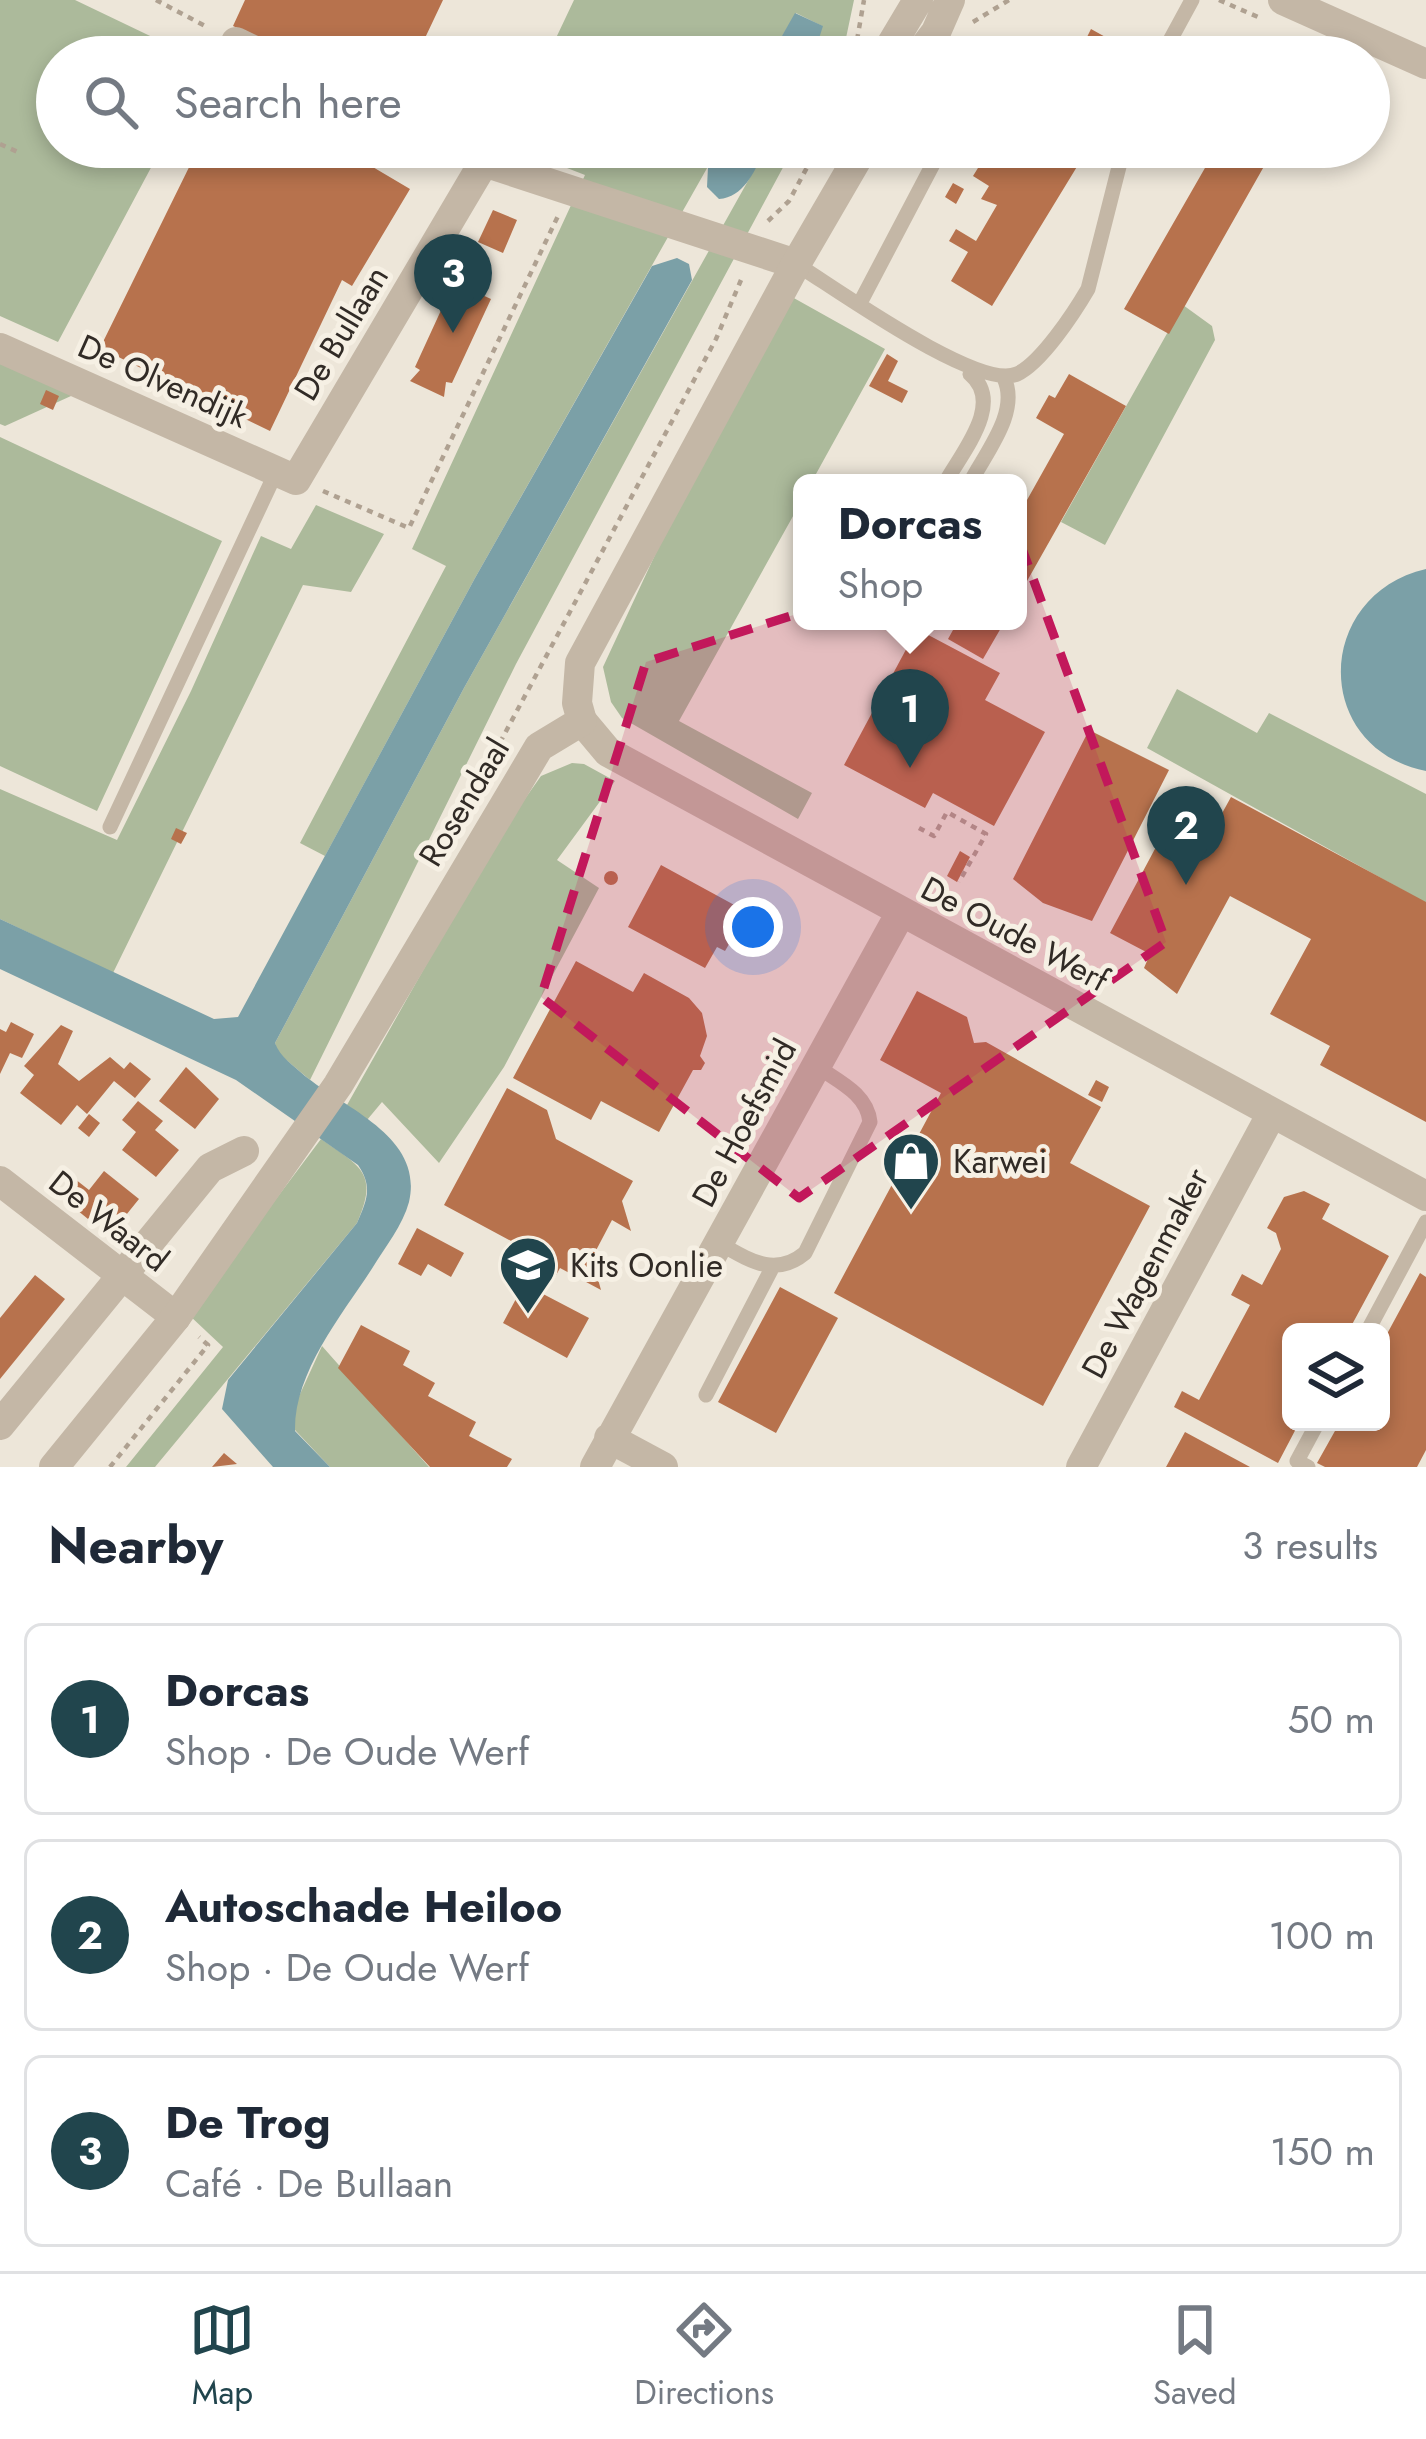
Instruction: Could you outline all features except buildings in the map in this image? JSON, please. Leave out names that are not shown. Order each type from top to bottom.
[{"type":"street","points":[[884,36],[919,0]]},
{"type":"street","points":[[933,36],[950,0]]},
{"type":"street","points":[[1282,0],[1363,36]]},
{"type":"street","points":[[1390,48],[1426,64]]},
{"type":"street","name":"De Bullaan","points":[[286,475],[480,168]]},
{"type":"street","points":[[502,168],[796,264]]},
{"type":"street","points":[[838,168],[838,189]]},
{"type":"street","points":[[582,721],[577,704],[580,663],[796,264],[854,168]]},
{"type":"street","name":"De Olvendijk","points":[[0,348],[286,475]]},
{"type":"street","name":"De Oude Werf","points":[[582,721],[608,752],[1426,1196]]},
{"type":"street","name":"Rosendaal","points":[[54,1467],[176,1317],[338,1085],[539,747],[582,721]]},
{"type":"street","name":"De Hoefsmid","points":[[595,1467],[900,914]]},
{"type":"street","name":"De Wagenmaker","points":[[1081,1467],[1272,1113]]},
{"type":"street","points":[[0,1425],[210,1168],[244,1151]]},
{"type":"street","name":"De Waard","points":[[0,1181],[176,1317]]},
{"type":"street","points":[[609,1438],[663,1467]]},
{"type":"lane","points":[[1172,36],[1192,0]]},
{"type":"lane","points":[[860,303],[931,168]]},
{"type":"lane","points":[[796,264],[894,329],[990,377],[1004,378],[1030,365],[1088,289],[1119,168]]},
{"type":"lane","points":[[949,357],[983,386],[986,402],[950,474]]},
{"type":"lane","points":[[975,474],[1009,409],[1011,394],[1004,378]]},
{"type":"lane","points":[[110,827],[286,475]]},
{"type":"lane","points":[[719,1243],[772,1268],[791,1264],[805,1253],[870,1122],[868,1107],[858,1095],[815,1065]]},
{"type":"lane","points":[[1372,1323],[1426,1222]]},
{"type":"lane","points":[[706,1396],[772,1268]]},
{"type":"lane","points":[[1308,1467],[1297,1461],[1313,1431]]},
{"type":"path","points":[[156,0],[225,36]]},
{"type":"path","points":[[864,0],[868,36]]},
{"type":"path","points":[[0,144],[20,154]]},
{"type":"path","points":[[553,644],[736,298],[750,247],[790,201],[807,168]]},
{"type":"path","points":[[286,475],[409,528],[569,191]]},
{"type":"path","points":[[919,828],[934,836],[947,812],[986,834],[959,882]]},
{"type":"path","points":[[110,1467],[208,1345],[176,1317]]},
{"type":"highlighted area","points":[[1020,543],[1166,942],[799,1198],[541,997],[646,662]]},
{"type":"green space","points":[[0,0],[75,0],[150,36],[36,36],[36,168],[151,168],[58,342],[0,316]]},
{"type":"green space","points":[[574,0],[854,0],[846,36],[819,36],[822,26],[796,13],[782,36],[557,36]]},
{"type":"green space","points":[[567,168],[707,168],[475,578],[325,856],[300,843],[446,566],[412,549],[585,175]]},
{"type":"green space","points":[[755,168],[783,168],[516,664],[310,1080],[278,1053],[275,1043],[464,688]]},
{"type":"green space","points":[[792,297],[885,349],[816,474],[793,474],[793,516],[679,721],[812,793],[798,819],[622,718],[611,702],[603,667],[661,542]]},
{"type":"green space","points":[[1183,305],[1212,326],[1215,340],[1105,545],[1061,522]]},
{"type":"green space","points":[[0,356],[82,391],[5,426],[0,424]]},
{"type":"green space","points":[[0,437],[222,541],[97,811],[0,766]]},
{"type":"green space","points":[[316,505],[384,534],[351,592],[303,585],[113,973],[0,919],[0,789],[117,840],[261,536],[291,549]]},
{"type":"green space","points":[[1177,689],[1257,733],[1269,713],[1426,794],[1426,903],[1147,748]]},
{"type":"green space","points":[[572,763],[584,764],[615,781],[557,860],[599,888],[504,1067],[439,1163],[382,1102],[367,1120],[347,1105],[500,834],[541,776]]},
{"type":"green space","points":[[321,1139],[356,1165],[366,1182],[357,1223],[155,1467],[126,1467],[223,1347],[189,1315]]},
{"type":"green space","points":[[322,1346],[429,1467],[330,1467],[295,1430],[295,1405]]},
{"type":"water","points":[[795,13],[823,26],[820,36],[782,36]]},
{"type":"water","points":[[708,168],[756,168],[743,187],[728,197],[719,199],[707,187]]},
{"type":"water","points":[[677,258],[689,264],[692,280],[464,688],[275,1043],[305,1076],[393,1142],[411,1179],[403,1219],[322,1345],[302,1387],[295,1431],[330,1467],[273,1467],[222,1409],[228,1380],[357,1223],[367,1194],[363,1173],[236,1080],[0,969],[0,919],[214,1019],[238,1017],[475,578],[652,266]]},
{"type":"water","points":[[1426,569],[1426,771],[1388,757],[1362,733],[1346,704],[1341,671],[1346,638],[1363,608],[1389,584]]},
{"type":"place","name":"De Trog","points":[[453,333]]},
{"type":"place","name":"Dorcas","points":[[910,768]]},
{"type":"place","name":"Autoschade Heiloo","points":[[1186,885]]},
{"type":"place","name":"Karwei","points":[[911,1212]]},
{"type":"place","name":"Kits Oonlie","points":[[528,1316]]}]
